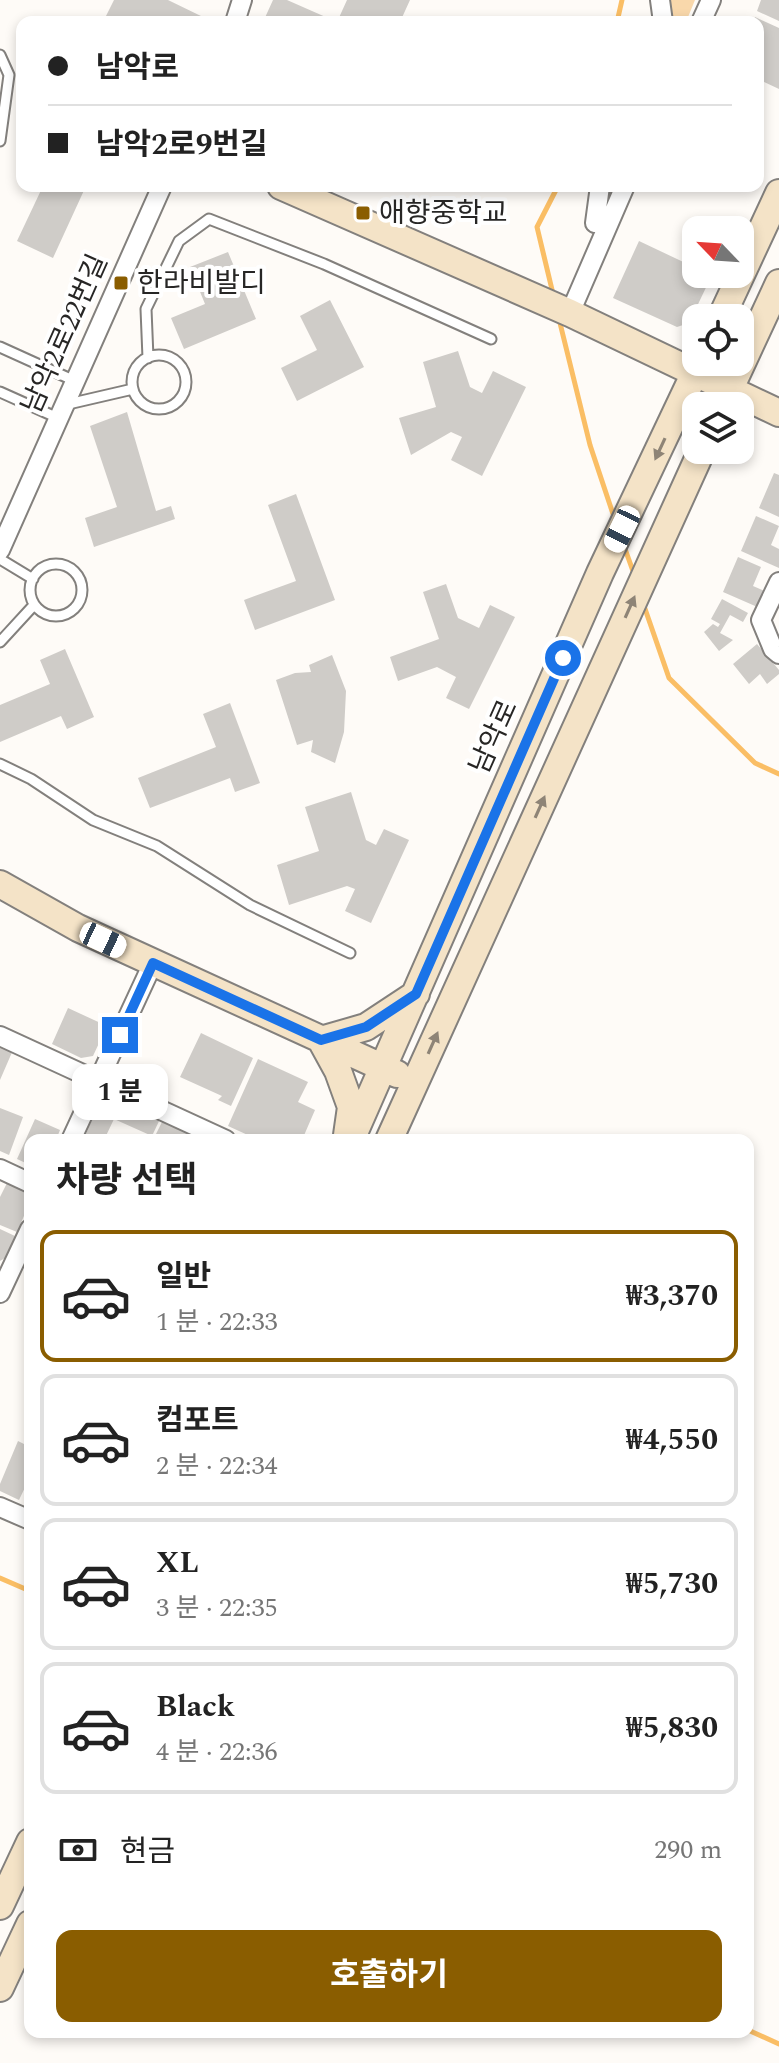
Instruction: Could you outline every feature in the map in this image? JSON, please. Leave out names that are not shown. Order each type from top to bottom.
[{"type":"street","name":"남악2로22번길","points":[[0,550],[159,192]]},
{"type":"street","points":[[295,192],[682,361]]},
{"type":"street","points":[[595,223],[599,192]]},
{"type":"street","points":[[566,311],[622,192]]},
{"type":"street","points":[[727,304],[779,193]]},
{"type":"street","points":[[729,392],[779,283]]},
{"type":"street","name":"남악로","points":[[351,1134],[416,994],[600,573],[693,376]]},
{"type":"street","points":[[705,376],[720,392]]},
{"type":"street","points":[[754,406],[779,413]]},
{"type":"street","points":[[392,1134],[695,464]]},
{"type":"street","points":[[779,582],[761,620],[773,649],[779,654]]},
{"type":"street","points":[[0,884],[78,928],[416,1082]]},
{"type":"street","points":[[74,1134],[153,963]]},
{"type":"street","points":[[321,1040],[366,1027],[416,994]]},
{"type":"street","points":[[0,1036],[213,1134]]},
{"type":"street","points":[[321,1040],[338,1071],[351,1107],[349,1134]]},
{"type":"street","points":[[0,1169],[24,1180]]},
{"type":"street","points":[[2,1286],[24,1241]]},
{"type":"street","points":[[0,1507],[24,1517]]},
{"type":"street","points":[[0,1906],[24,1855]]},
{"type":"street","points":[[0,1988],[24,1937]]},
{"type":"lane","points":[[0,55],[9,75],[0,141]]},
{"type":"lane","points":[[148,358],[146,309],[179,241],[209,219],[324,264],[491,339]]},
{"type":"lane","points":[[0,347],[75,381]]},
{"type":"lane","points":[[165,356],[180,365],[186,381],[181,398],[167,408],[150,408],[133,389],[135,371],[148,358],[165,356]]},
{"type":"lane","points":[[0,392],[61,412],[133,389]]},
{"type":"lane","points":[[0,559],[33,579]]},
{"type":"lane","points":[[63,565],[71,569],[81,585],[79,602],[66,614],[48,615],[34,605],[30,592],[33,579],[46,567],[63,565]]},
{"type":"lane","points":[[0,642],[34,605]]},
{"type":"lane","points":[[0,764],[31,779],[93,820],[157,846],[250,905],[350,953]]},
{"type":"shaded area","points":[[666,0],[695,0],[688,16],[667,16]]},
{"type":"building","points":[[114,0],[168,0],[201,16],[106,16]]},
{"type":"building","points":[[273,0],[287,0],[323,16],[266,16]]},
{"type":"building","points":[[347,0],[410,0],[403,16],[340,16]]},
{"type":"building","points":[[761,0],[779,0],[779,21],[757,11]]},
{"type":"building","points":[[764,21],[779,28],[779,89],[764,82]]},
{"type":"building","points":[[40,192],[83,192],[53,258],[17,241]]},
{"type":"building","points":[[639,241],[682,261],[682,288],[706,288],[698,304],[682,304],[682,325],[677,327],[613,298]]},
{"type":"building","points":[[228,252],[256,319],[184,349],[171,318],[205,304],[190,267]]},
{"type":"building","points":[[330,300],[364,367],[297,401],[281,368],[317,350],[300,316]]},
{"type":"building","points":[[458,351],[470,387],[482,393],[493,371],[526,387],[482,476],[451,460],[462,437],[451,432],[411,455],[399,418],[436,407],[423,362]]},
{"type":"building","points":[[127,412],[156,511],[171,506],[175,519],[94,547],[85,518],[117,507],[90,426]]},
{"type":"building","points":[[774,473],[779,475],[779,517],[759,508]]},
{"type":"building","points":[[296,494],[335,600],[255,630],[244,600],[296,581],[268,505]]},
{"type":"building","points":[[756,516],[779,526],[771,545],[779,549],[779,568],[741,551]]},
{"type":"building","points":[[738,557],[761,567],[753,586],[769,593],[762,609],[723,592]]},
{"type":"building","points":[[446,584],[458,618],[479,628],[490,605],[515,617],[469,709],[446,698],[456,677],[437,667],[398,681],[390,657],[439,639],[423,592]]},
{"type":"building","points":[[722,599],[748,613],[743,622],[730,615],[720,633],[733,640],[719,651],[704,632],[713,624],[718,627],[720,624],[711,619]]},
{"type":"building","points":[[757,644],[779,670],[779,674],[767,684],[760,674],[749,684],[733,664]]},
{"type":"building","points":[[65,649],[94,717],[67,729],[61,716],[0,742],[0,705],[50,684],[40,660]]},
{"type":"building","points":[[332,655],[346,691],[344,732],[335,763],[311,752],[313,740],[297,745],[276,680],[295,673],[311,672],[309,665]]},
{"type":"building","points":[[230,703],[260,783],[235,792],[230,778],[150,808],[138,778],[216,747],[203,714]]},
{"type":"building","points":[[351,792],[366,840],[376,845],[384,829],[409,840],[371,923],[345,911],[355,889],[347,886],[289,905],[277,865],[319,851],[305,807]]},
{"type":"building","points":[[68,1008],[107,1026],[93,1056],[81,1058],[52,1044]]},
{"type":"building","points":[[201,1033],[253,1058],[231,1106],[218,1100],[222,1096],[180,1077]]},
{"type":"building","points":[[0,1044],[13,1050],[0,1080]]},
{"type":"building","points":[[258,1059],[308,1082],[298,1102],[315,1110],[305,1134],[246,1134],[228,1126]]},
{"type":"building","points":[[106,1098],[115,1098],[160,1119],[153,1134],[114,1119],[107,1134],[86,1134],[100,1103]]},
{"type":"building","points":[[0,1108],[23,1117],[9,1155],[0,1151]]},
{"type":"building","points":[[35,1119],[60,1130],[58,1134],[28,1134]]},
{"type":"building","points":[[163,1120],[198,1134],[156,1134]]},
{"type":"building","points":[[24,1143],[24,1162],[17,1159]]},
{"type":"building","points":[[8,1181],[24,1188],[24,1216],[17,1232],[0,1225],[0,1197]]},
{"type":"building","points":[[0,1229],[15,1236],[5,1258],[0,1261]]},
{"type":"building","points":[[18,1441],[24,1444],[24,1490],[19,1500],[0,1491]]},
{"type":"waterway","points":[[618,16],[622,0]]},
{"type":"waterway","points":[[554,298],[537,227],[555,192]]},
{"type":"waterway","points":[[559,319],[590,445],[614,517]]},
{"type":"waterway","points":[[624,546],[634,574]]},
{"type":"waterway","points":[[643,603],[669,678],[755,763],[779,774]]},
{"type":"waterway","points":[[0,1578],[24,1588]]},
{"type":"waterway","points":[[754,2033],[779,2044]]},
{"type":"place","name":"애향중학교","points":[[363,213]]},
{"type":"place","name":"한라비발디","points":[[121,283]]},
{"type":"route","points":[[120,1035],[153,963],[321,1040],[366,1027],[416,994],[563,658]]}]
